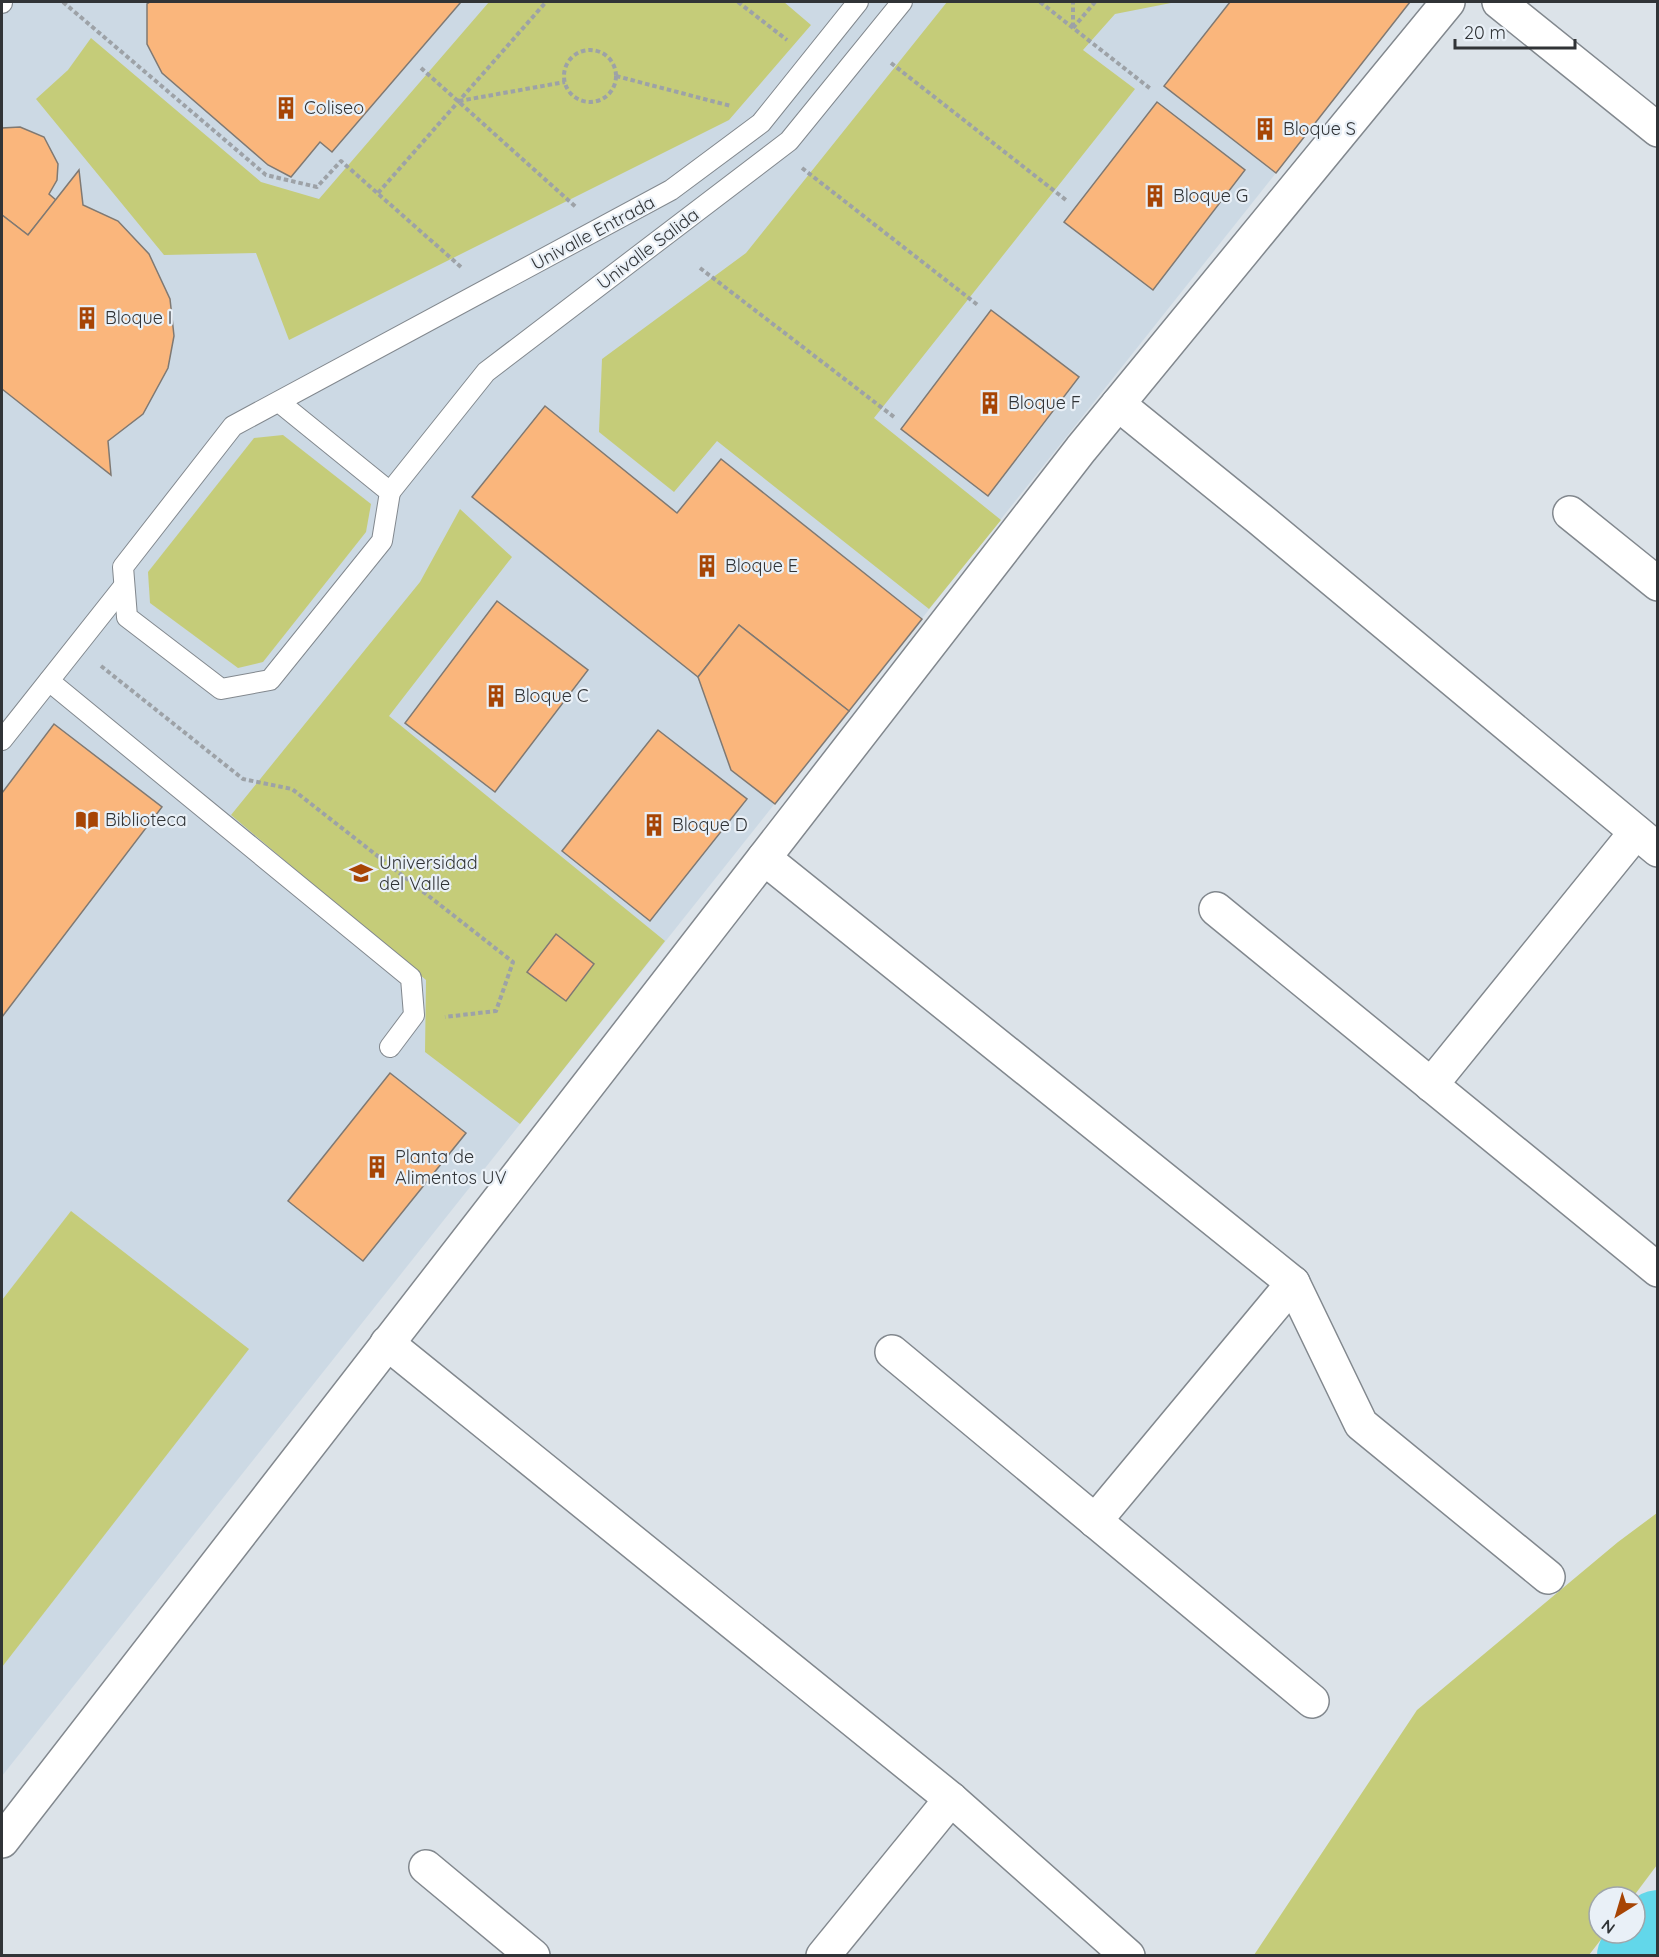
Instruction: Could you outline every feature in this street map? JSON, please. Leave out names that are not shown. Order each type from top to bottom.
[{"type":"street","points":[[2,1841],[1118,404],[1448,2]]},
{"type":"street","points":[[1499,2],[1658,130]]},
{"type":"street","points":[[1118,404],[1647,841],[1431,1085]]},
{"type":"street","points":[[1570,513],[1658,584]]},
{"type":"street","points":[[764,858],[1293,1283],[1361,1424],[1548,1577]]},
{"type":"street","points":[[1216,909],[1658,1270]]},
{"type":"street","points":[[1095,1521],[1293,1283]]},
{"type":"street","points":[[387,1343],[951,1799],[1128,1956]]},
{"type":"street","points":[[892,1352],[1312,1701]]},
{"type":"street","points":[[823,1956],[951,1799]]},
{"type":"street","points":[[426,1867],[533,1956]]},
{"type":"lane","name":"Univalle Entrada","points":[[124,586],[123,567],[233,426],[671,190],[761,123],[858,2]]},
{"type":"lane","name":"Univalle Salida","points":[[390,492],[486,372],[789,141],[902,2]]},
{"type":"lane","points":[[124,586],[127,617],[221,688],[270,680],[382,542],[390,492],[279,402]]},
{"type":"lane","points":[[2,740],[124,586]]},
{"type":"lane","points":[[49,681],[411,978],[414,1015],[390,1047]]},
{"type":"path","points":[[63,2],[266,175],[316,187],[341,160],[487,290]]},
{"type":"path","points":[[378,193],[546,2]]},
{"type":"path","points":[[738,2],[811,60]]},
{"type":"path","points":[[1040,2],[1152,90]]},
{"type":"path","points":[[1073,2],[1073,28]]},
{"type":"path","points":[[1073,28],[1095,2]]},
{"type":"path","points":[[867,45],[1066,200]]},
{"type":"path","points":[[586,51],[603,54],[614,68],[616,76],[615,85],[610,93],[596,102],[579,100],[567,90],[565,82],[566,66],[571,59],[586,51]]},
{"type":"path","points":[[421,68],[601,229]]},
{"type":"path","points":[[616,76],[767,115]]},
{"type":"path","points":[[458,101],[565,82]]},
{"type":"path","points":[[777,149],[980,306]]},
{"type":"path","points":[[700,268],[894,417]]},
{"type":"path","points":[[76,647],[243,779],[292,789],[513,962],[496,1011],[409,1022]]},
{"type":"shaded area","name":"Universidad del Valle","points":[[2,2],[1410,2],[2,1776]]},
{"type":"green space","points":[[489,2],[784,2],[811,25],[729,120],[289,340],[256,253],[164,255],[36,99],[68,70],[91,38],[261,182],[319,199]]},
{"type":"green space","points":[[947,2],[1176,2],[1115,14],[1083,50],[1135,89],[874,418],[1001,520],[929,609],[717,441],[674,492],[599,432],[602,359],[746,253]]},
{"type":"green space","points":[[283,435],[371,504],[366,532],[263,662],[238,668],[150,603],[148,572],[254,438]]},
{"type":"green space","points":[[460,509],[512,557],[389,716],[665,941],[520,1124],[425,1052],[426,980],[231,815],[420,582]]},
{"type":"green space","points":[[71,1211],[249,1349],[2,1667],[2,1300]]},
{"type":"green space","points":[[1657,1513],[1657,1865],[1642,1885],[1587,1885],[1587,1945],[1597,1945],[1589,1955],[1254,1955],[1417,1710],[1618,1542]]},
{"type":"building","name":"Coliseo","points":[[150,2],[461,2],[332,152],[320,142],[291,177],[268,165],[162,73],[147,44],[147,4]]},
{"type":"building","name":"Bloque S","points":[[1230,2],[1410,2],[1276,173],[1164,86]]},
{"type":"building","name":"Bloque G","points":[[1157,102],[1245,170],[1153,290],[1064,222]]},
{"type":"building","points":[[20,127],[44,137],[58,164],[57,180],[49,194],[56,200],[28,235],[2,215],[2,128]]},
{"type":"building","name":"Bloque I","points":[[79,170],[83,205],[118,221],[149,254],[170,299],[174,336],[168,368],[143,414],[108,441],[111,475],[2,389],[2,215],[28,235]]},
{"type":"building","name":"Bloque F","points":[[991,310],[1079,377],[988,496],[901,429]]},
{"type":"building","name":"Bloque E","points":[[545,406],[677,513],[721,459],[922,619],[849,711],[739,625],[698,677],[472,497]]},
{"type":"building","name":"Bloque C","points":[[497,601],[588,670],[495,792],[405,723]]},
{"type":"building","points":[[739,625],[849,711],[775,804],[731,770],[698,677]]},
{"type":"building","points":[[54,724],[162,807],[2,1017],[2,793]]},
{"type":"building","name":"Bloque D","points":[[658,730],[747,799],[650,921],[562,851]]},
{"type":"building","points":[[556,934],[594,964],[566,1001],[527,972]]},
{"type":"building","name":"Planta de Alimentos UV","points":[[390,1073],[466,1133],[363,1261],[288,1201]]},
{"type":"waterway","points":[[1633,1956],[1658,1926]]},
{"type":"place","name":"Coliseo","points":[[286,108]]},
{"type":"place","name":"Bloque S","points":[[1265,129]]},
{"type":"place","name":"Bloque G","points":[[1155,196]]},
{"type":"place","name":"Bloque I","points":[[87,318]]},
{"type":"place","name":"Bloque F","points":[[990,403]]},
{"type":"place","name":"Bloque E","points":[[707,566]]},
{"type":"place","name":"Bloque C","points":[[496,696]]},
{"type":"place","name":"Biblioteca","points":[[87,820]]},
{"type":"place","name":"Bloque D","points":[[654,825]]},
{"type":"place","name":"Universidad del Valle","points":[[361,873]]},
{"type":"place","name":"Planta de Alimentos UV","points":[[377,1167]]}]
